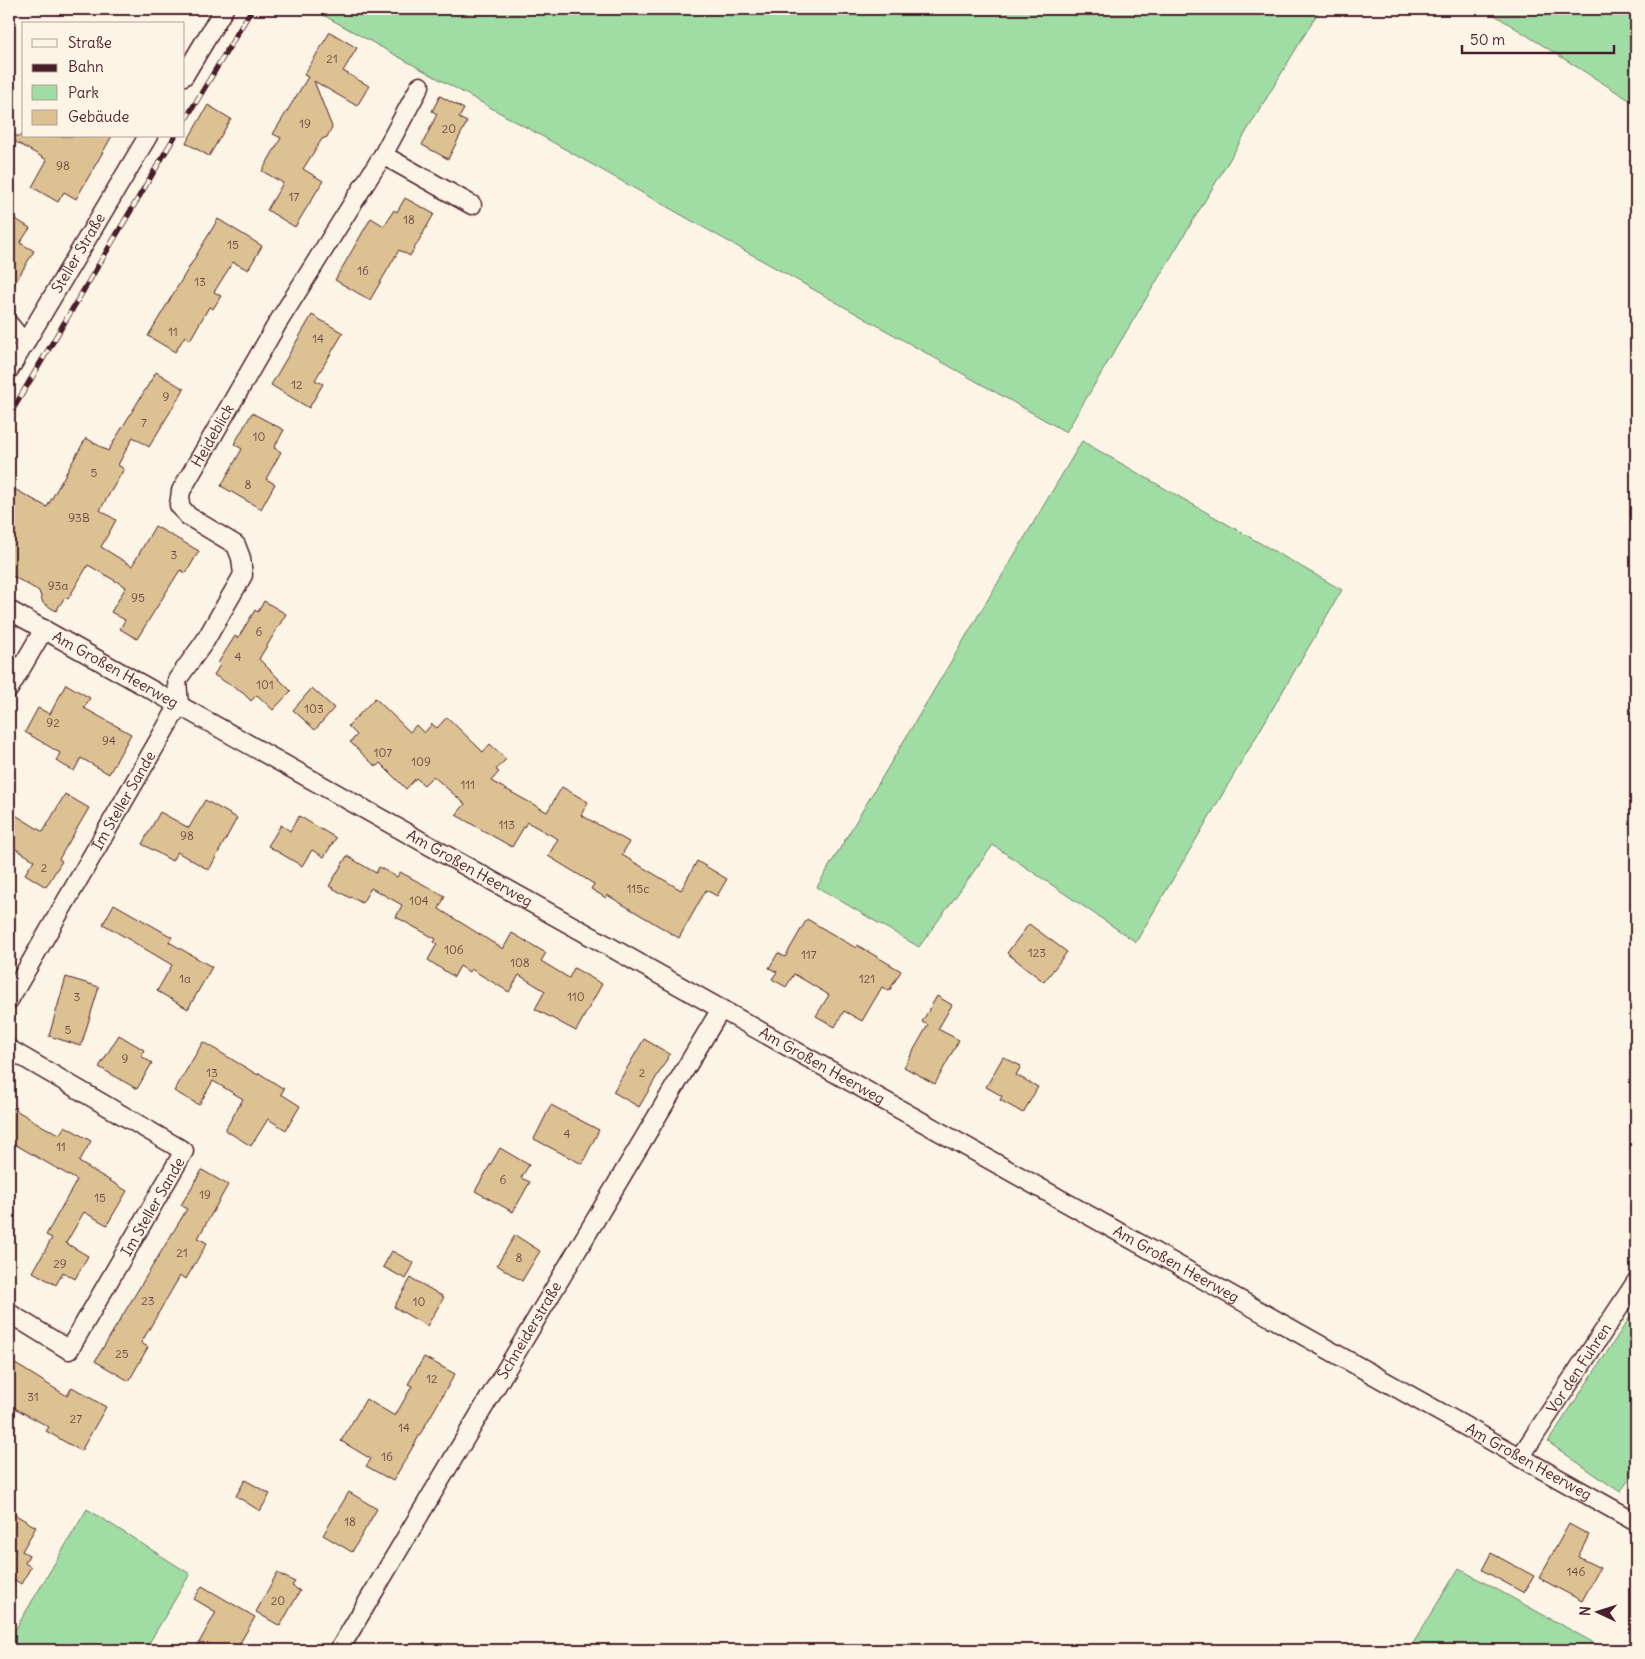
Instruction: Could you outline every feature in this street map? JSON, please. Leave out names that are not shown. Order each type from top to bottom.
[{"type":"street","points":[[185,74],[224,9]]},
{"type":"street","name":"Heideblick","points":[[179,705],[177,680],[205,640],[243,575],[241,558],[236,545],[188,516],[179,505],[181,491],[277,324],[383,155],[420,86]]},
{"type":"street","name":"Steller Straße","points":[[9,370],[147,138]]},
{"type":"street","points":[[383,155],[472,205]]},
{"type":"street","points":[[9,324],[25,344]]},
{"type":"street","name":"Am Großen Heerweg","points":[[9,610],[1636,1522]]},
{"type":"street","points":[[9,689],[44,629]]},
{"type":"street","name":"Im Steller Sande","points":[[9,1000],[179,705]]},
{"type":"street","name":"Schneiderstraße","points":[[339,1650],[721,1009]]},
{"type":"street","name":"Im Steller Sande","points":[[9,1049],[184,1152],[69,1350],[9,1313]]},
{"type":"street","name":"Vor den Fuhren","points":[[1520,1456],[1636,1282]]},
{"type":"green space","points":[[312,9],[1320,9],[1066,432],[531,130]]},
{"type":"green space","points":[[1485,9],[1636,9],[1636,105],[1631,101]]},
{"type":"green space","points":[[1082,441],[1342,590],[1136,942],[993,845],[919,947],[817,887]]},
{"type":"green space","points":[[1636,1308],[1636,1470],[1620,1492],[1548,1442]]},
{"type":"green space","points":[[87,1509],[190,1574],[145,1650],[9,1650],[9,1640]]},
{"type":"green space","points":[[1459,1568],[1467,1573],[1607,1650],[1409,1650]]},
{"type":"building","points":[[330,32],[357,48],[343,71],[369,86],[357,106],[314,81],[332,127],[327,137],[322,139],[303,169],[323,181],[295,227],[267,210],[283,183],[262,171],[281,138],[273,134],[308,77],[304,75]]},
{"type":"building","points":[[440,96],[464,109],[459,118],[467,122],[448,159],[422,145],[437,114],[432,111]]},
{"type":"building","points":[[208,105],[231,119],[209,156],[186,143]]},
{"type":"building","points":[[9,136],[22,136],[22,138],[111,138],[76,199],[64,192],[58,202],[32,187],[47,160],[9,138]]},
{"type":"building","points":[[405,198],[434,214],[410,256],[399,250],[370,300],[335,280],[371,218],[384,226],[394,210],[397,212]]},
{"type":"building","points":[[9,215],[30,228],[20,243],[34,251],[9,293]]},
{"type":"building","points":[[218,219],[262,246],[248,270],[233,262],[214,292],[221,296],[213,309],[209,307],[190,340],[185,336],[175,352],[148,336]]},
{"type":"building","points":[[312,315],[343,333],[315,380],[323,384],[309,408],[271,385]]},
{"type":"building","points":[[156,372],[184,389],[149,447],[133,437],[118,465],[124,469],[100,510],[116,520],[101,547],[132,566],[155,526],[199,551],[186,573],[180,570],[137,639],[120,629],[125,620],[111,612],[126,587],[88,565],[68,599],[65,597],[56,611],[43,603],[39,591],[9,574],[9,486],[47,507],[86,438],[108,451]]},
{"type":"building","points":[[252,413],[284,430],[274,448],[281,452],[266,479],[275,484],[261,509],[221,486],[242,449],[234,444]]},
{"type":"building","points":[[264,601],[286,614],[259,659],[291,691],[273,710],[257,695],[251,701],[243,693],[214,675],[220,665],[218,663],[235,636],[238,638],[255,610],[258,612]]},
{"type":"building","points":[[66,684],[90,698],[84,708],[131,734],[109,774],[81,758],[74,771],[56,761],[60,753],[25,732],[38,708],[50,714]]},
{"type":"building","points":[[312,688],[334,708],[315,730],[293,710]]},
{"type":"building","points":[[375,698],[410,732],[416,725],[424,733],[432,724],[437,728],[447,717],[483,752],[490,744],[506,759],[496,770],[499,772],[491,781],[547,812],[562,787],[588,802],[581,815],[629,842],[622,855],[681,890],[697,861],[727,879],[717,896],[706,890],[679,938],[607,895],[606,898],[591,889],[594,884],[548,856],[558,839],[527,822],[512,847],[456,815],[465,804],[433,776],[424,785],[416,778],[406,789],[380,763],[376,767],[350,742],[357,735],[348,726]]},
{"type":"building","points":[[65,794],[89,808],[59,859],[62,861],[46,887],[25,874],[34,860],[9,845],[9,811],[43,832]]},
{"type":"building","points":[[205,800],[237,818],[209,870],[177,852],[172,861],[142,844],[160,812],[189,828]]},
{"type":"building","points":[[299,816],[336,838],[324,857],[312,850],[302,866],[268,846],[281,825],[290,831]]},
{"type":"building","points":[[347,856],[376,873],[379,867],[397,877],[400,872],[445,896],[439,909],[503,949],[512,933],[546,953],[541,961],[569,978],[574,968],[602,984],[576,1031],[535,1009],[545,991],[519,975],[509,992],[471,969],[469,972],[460,966],[454,977],[428,960],[437,944],[434,942],[436,939],[396,917],[402,905],[371,888],[362,903],[329,886]]},
{"type":"building","points":[[114,904],[172,937],[169,942],[212,967],[188,1009],[157,991],[172,965],[103,924]]},
{"type":"building","points":[[807,919],[856,948],[857,945],[901,971],[889,991],[882,987],[862,1021],[844,1011],[835,1027],[816,1016],[829,995],[794,974],[786,987],[772,979],[777,972],[769,968],[778,953],[785,957]]},
{"type":"building","points":[[1029,924],[1067,952],[1044,982],[1007,953]]},
{"type":"building","points":[[66,977],[99,987],[81,1046],[49,1036]]},
{"type":"building","points":[[937,996],[952,1005],[938,1029],[959,1040],[935,1084],[904,1067],[928,1025],[922,1022]]},
{"type":"building","points":[[119,1035],[144,1050],[141,1056],[152,1063],[137,1089],[99,1067]]},
{"type":"building","points":[[644,1039],[670,1054],[639,1107],[613,1092]]},
{"type":"building","points":[[203,1042],[284,1089],[281,1094],[300,1106],[286,1130],[268,1119],[251,1146],[225,1130],[243,1099],[213,1081],[199,1105],[174,1091]]},
{"type":"building","points":[[1003,1057],[1021,1066],[1016,1075],[1038,1087],[1023,1113],[1000,1100],[1002,1096],[986,1087]]},
{"type":"building","points":[[551,1105],[599,1130],[582,1164],[534,1139]]},
{"type":"building","points":[[9,1106],[60,1134],[65,1126],[91,1141],[79,1162],[127,1191],[107,1225],[84,1212],[66,1243],[88,1256],[75,1279],[63,1272],[56,1285],[33,1272],[52,1238],[46,1235],[77,1180],[9,1141]]},
{"type":"building","points":[[500,1148],[529,1165],[521,1178],[530,1182],[513,1212],[475,1191]]},
{"type":"building","points":[[202,1170],[228,1185],[198,1238],[207,1243],[186,1279],[180,1276],[141,1343],[148,1347],[129,1381],[95,1361],[187,1209],[181,1205]]},
{"type":"building","points":[[515,1235],[540,1251],[522,1281],[497,1265]]},
{"type":"building","points":[[392,1251],[414,1263],[406,1279],[383,1267]]},
{"type":"building","points":[[411,1278],[444,1297],[427,1326],[394,1307]]},
{"type":"building","points":[[424,1357],[455,1374],[393,1481],[366,1466],[371,1459],[341,1441],[366,1399],[395,1416],[412,1386],[408,1384]]},
{"type":"building","points":[[9,1360],[67,1396],[72,1387],[106,1407],[81,1451],[46,1431],[49,1427],[9,1405]]},
{"type":"building","points":[[245,1480],[270,1494],[260,1511],[236,1496]]},
{"type":"building","points":[[349,1492],[377,1509],[352,1552],[323,1535]]},
{"type":"building","points":[[9,1511],[36,1527],[22,1551],[29,1555],[25,1563],[31,1567],[21,1584],[15,1580],[9,1592]]},
{"type":"building","points":[[1569,1524],[1589,1535],[1578,1557],[1600,1568],[1582,1601],[1539,1578]]},
{"type":"building","points":[[1491,1553],[1534,1576],[1524,1593],[1482,1570]]},
{"type":"building","points":[[277,1573],[295,1582],[292,1586],[300,1591],[280,1626],[256,1612]]},
{"type":"building","points":[[202,1586],[255,1617],[236,1650],[195,1650],[216,1612],[194,1599]]},
{"type":"railway","points":[[185,120],[252,9]]},
{"type":"railway","points":[[9,416],[174,138]]}]
